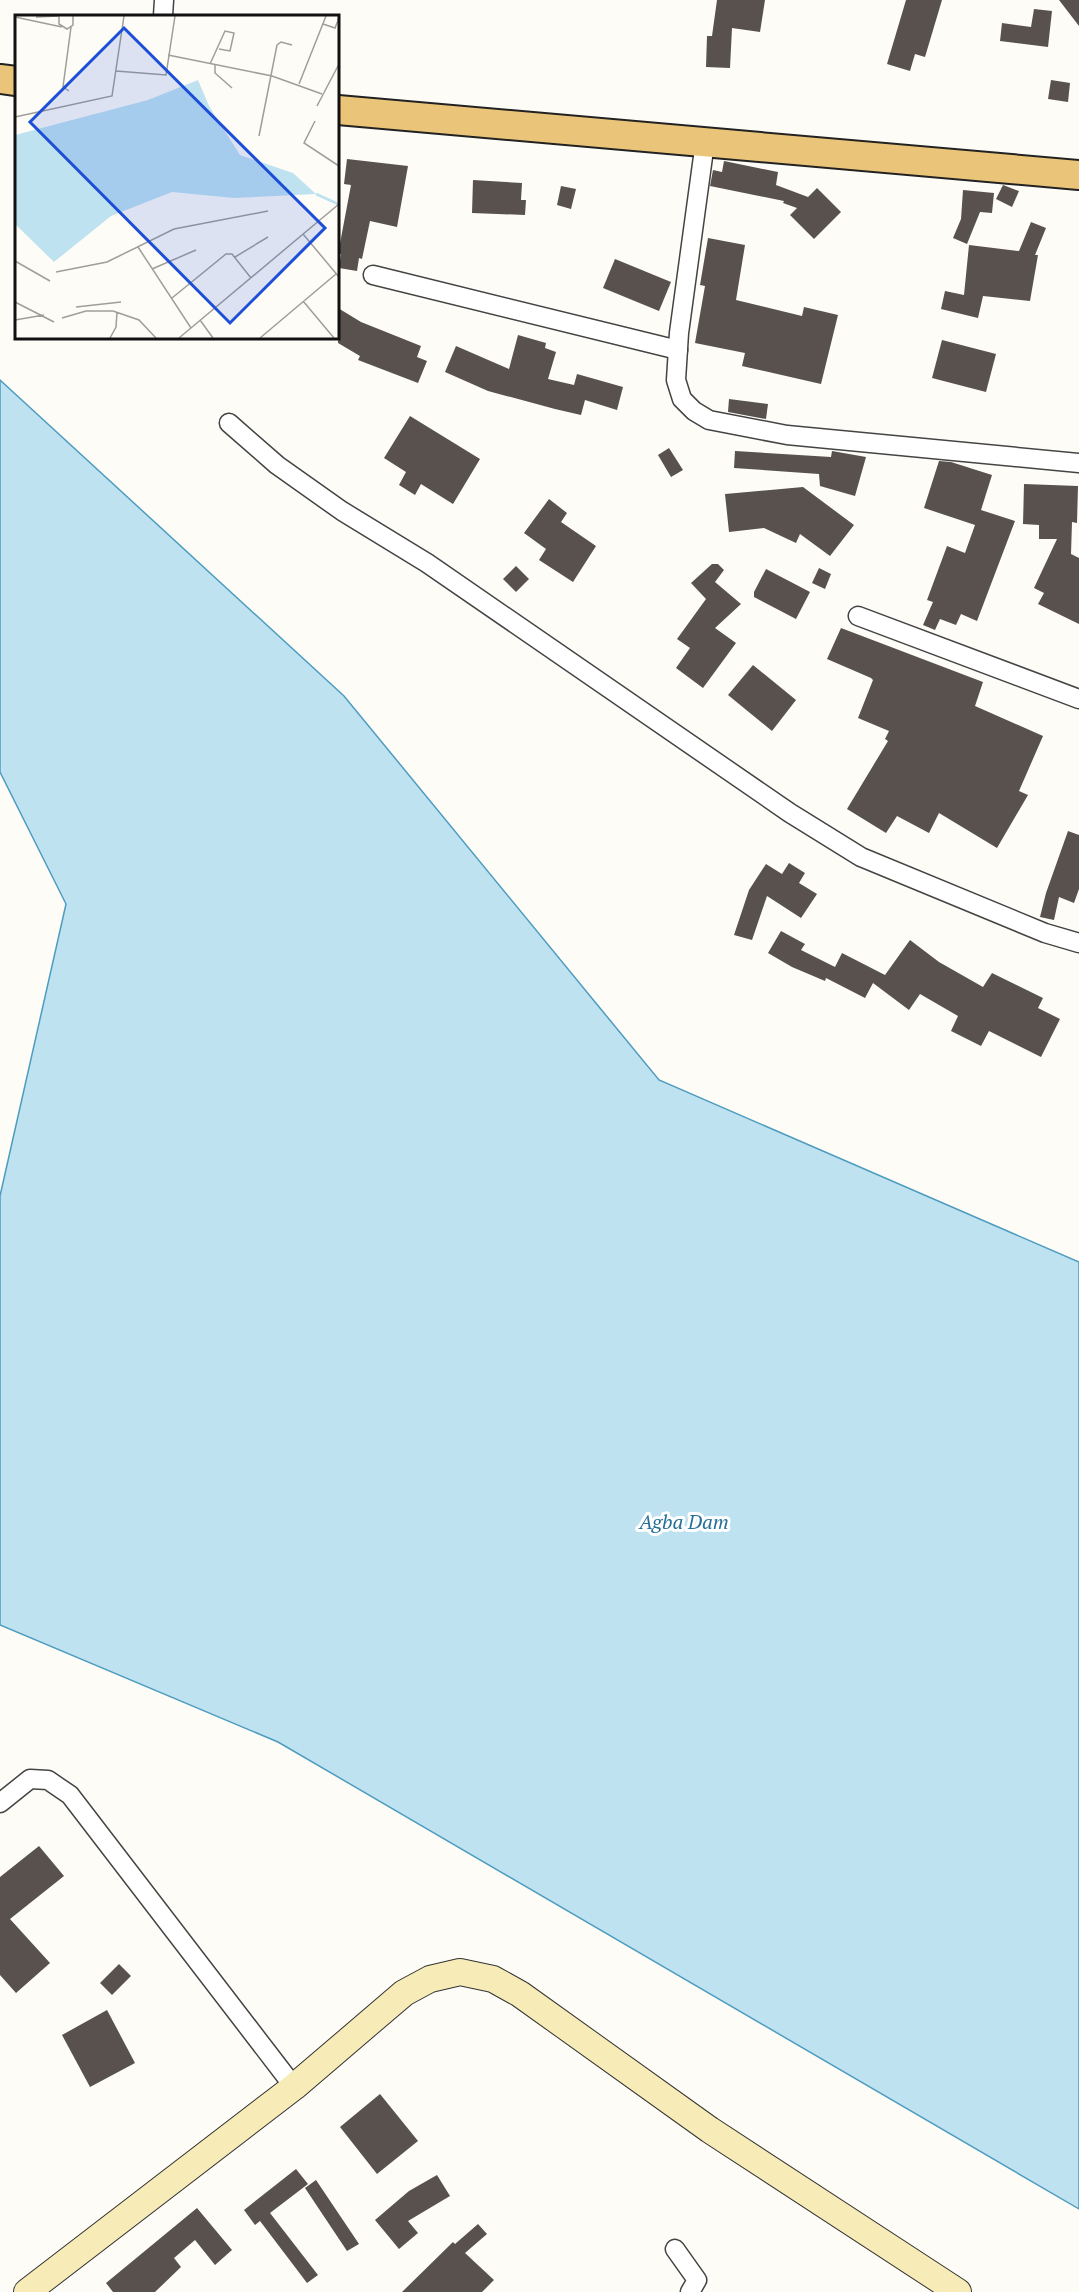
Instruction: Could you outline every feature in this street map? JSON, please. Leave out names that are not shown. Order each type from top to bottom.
[{"type":"main road","points":[[0,79],[15,81]]},
{"type":"main road","points":[[339,111],[1079,175]]},
{"type":"street","points":[[163,15],[164,0]]},
{"type":"street","points":[[705,142],[678,350],[676,380],[682,399],[709,420],[787,435],[1079,463]]},
{"type":"street","points":[[374,275],[678,350]]},
{"type":"street","points":[[229,423],[277,465],[342,511],[427,563],[790,813],[861,857],[1045,933],[1079,944]]},
{"type":"street","points":[[858,616],[1079,699]]},
{"type":"street","points":[[0,1803],[30,1779],[48,1780],[70,1795],[294,2087]]},
{"type":"street","points":[[27,2292],[294,2087],[404,1993],[430,1979],[460,1972],[493,1979],[520,1994],[710,2130],[958,2292]]},
{"type":"street","points":[[675,2249],[697,2280],[690,2292]]},
{"type":"water","name":"Agba Dam","points":[[0,380],[344,696],[659,1080],[1079,1262],[1079,2209],[278,1742],[0,1625],[0,1196],[66,904],[0,772]]},
{"type":"building","points":[[717,0],[765,0],[760,32],[732,28],[730,68],[706,67],[707,36],[712,36]]},
{"type":"building","points":[[906,0],[942,0],[925,57],[915,54],[910,71],[887,64]]},
{"type":"building","points":[[1059,0],[1079,0],[1079,26]]},
{"type":"building","points":[[1034,9],[1052,11],[1048,47],[1000,41],[1002,23],[1031,27]]},
{"type":"building","points":[[1051,80],[1070,83],[1068,102],[1048,99]]},
{"type":"building","points":[[347,159],[408,166],[397,227],[370,221],[362,259],[359,258],[357,271],[339,268],[341,254],[339,254],[339,249],[351,185],[344,184]]},
{"type":"building","points":[[724,161],[778,172],[776,185],[808,197],[817,188],[841,212],[814,239],[790,215],[797,208],[783,203],[784,201],[710,186],[713,170],[722,172]]},
{"type":"building","points":[[473,180],[522,183],[521,200],[526,200],[525,215],[472,213]]},
{"type":"building","points":[[1003,185],[1019,191],[1012,207],[996,199]]},
{"type":"building","points":[[561,186],[576,189],[571,209],[557,205]]},
{"type":"building","points":[[963,190],[994,193],[992,213],[980,212],[967,244],[953,238],[961,219]]},
{"type":"building","points":[[1031,222],[1046,228],[1035,255],[1038,255],[1030,301],[983,296],[978,318],[941,309],[945,291],[964,295],[969,245],[1019,251]]},
{"type":"building","points":[[708,238],[745,245],[736,300],[802,316],[804,307],[838,315],[821,384],[742,366],[745,353],[695,343],[705,286],[700,285]]},
{"type":"building","points":[[615,259],[671,282],[659,311],[603,288]]},
{"type":"building","points":[[339,309],[361,322],[421,346],[417,357],[427,361],[418,383],[358,360],[360,356],[338,343]]},
{"type":"building","points":[[518,335],[546,343],[545,348],[556,352],[548,379],[574,385],[577,374],[623,387],[617,410],[585,400],[581,415],[488,391],[445,372],[456,346],[509,369]]},
{"type":"building","points":[[942,340],[996,354],[986,392],[932,378]]},
{"type":"building","points":[[729,399],[768,404],[766,419],[728,412]]},
{"type":"building","points":[[410,416],[480,459],[453,504],[421,484],[415,495],[399,485],[406,472],[384,458]]},
{"type":"building","points":[[669,448],[683,470],[671,477],[658,455]]},
{"type":"building","points":[[735,451],[831,457],[832,451],[866,457],[855,496],[820,486],[819,474],[734,468]]},
{"type":"building","points":[[939,461],[951,462],[992,475],[981,510],[1015,521],[977,621],[961,614],[956,625],[940,619],[935,630],[923,625],[933,602],[927,600],[947,546],[965,553],[975,525],[924,508]]},
{"type":"building","points":[[1024,484],[1078,486],[1077,523],[1072,522],[1071,554],[1079,558],[1079,624],[1038,604],[1044,593],[1034,588],[1057,539],[1039,539],[1039,525],[1023,524]]},
{"type":"building","points":[[803,487],[854,525],[830,556],[800,534],[796,543],[764,528],[729,532],[725,494]]},
{"type":"building","points":[[549,499],[567,513],[561,522],[596,546],[573,582],[539,560],[546,549],[524,533]]},
{"type":"building","points":[[712,564],[718,564],[724,570],[715,582],[741,604],[715,628],[736,643],[703,688],[676,668],[690,648],[677,639],[706,599],[691,583]]},
{"type":"building","points":[[516,566],[529,579],[516,592],[503,579]]},
{"type":"building","points":[[819,568],[831,574],[825,589],[812,583]]},
{"type":"building","points":[[766,569],[810,592],[796,619],[754,597],[754,592]]},
{"type":"building","points":[[841,628],[983,682],[975,706],[1043,736],[1019,791],[1028,795],[997,848],[939,813],[929,833],[897,816],[886,833],[847,809],[888,741],[885,739],[889,731],[858,718],[873,680],[827,659]]},
{"type":"building","points":[[753,665],[796,700],[772,731],[728,695]]},
{"type":"building","points":[[1068,831],[1079,835],[1079,889],[1074,903],[1059,897],[1054,920],[1040,917],[1046,893]]},
{"type":"building","points":[[789,863],[805,873],[799,883],[817,894],[801,918],[767,896],[752,940],[734,935],[749,890],[766,864],[782,874]]},
{"type":"building","points":[[781,931],[805,944],[801,950],[835,967],[842,953],[885,975],[910,940],[939,962],[983,987],[992,973],[1043,998],[1038,1008],[1060,1019],[1041,1057],[989,1031],[981,1046],[951,1031],[958,1016],[920,994],[909,1010],[873,983],[865,998],[826,978],[825,981],[792,967],[768,953]]},
{"type":"building","points":[[39,1846],[64,1876],[10,1919],[50,1963],[16,1993],[0,1975],[0,1877]]},
{"type":"building","points":[[119,1964],[131,1976],[112,1995],[100,1983]]},
{"type":"building","points":[[107,2010],[135,2063],[90,2087],[62,2035]]},
{"type":"building","points":[[380,2094],[418,2141],[377,2174],[340,2127]]},
{"type":"building","points":[[296,2169],[308,2184],[270,2213],[318,2275],[307,2283],[260,2221],[255,2225],[244,2210]]},
{"type":"building","points":[[437,2175],[450,2196],[408,2221],[418,2233],[399,2249],[375,2220],[409,2191]]},
{"type":"building","points":[[316,2180],[359,2244],[347,2251],[305,2188]]},
{"type":"building","points":[[197,2208],[232,2250],[215,2265],[195,2240],[174,2258],[181,2267],[155,2292],[113,2292],[106,2283]]},
{"type":"building","points":[[478,2224],[487,2234],[465,2253],[494,2280],[482,2292],[402,2292],[453,2242],[455,2244]]}]
